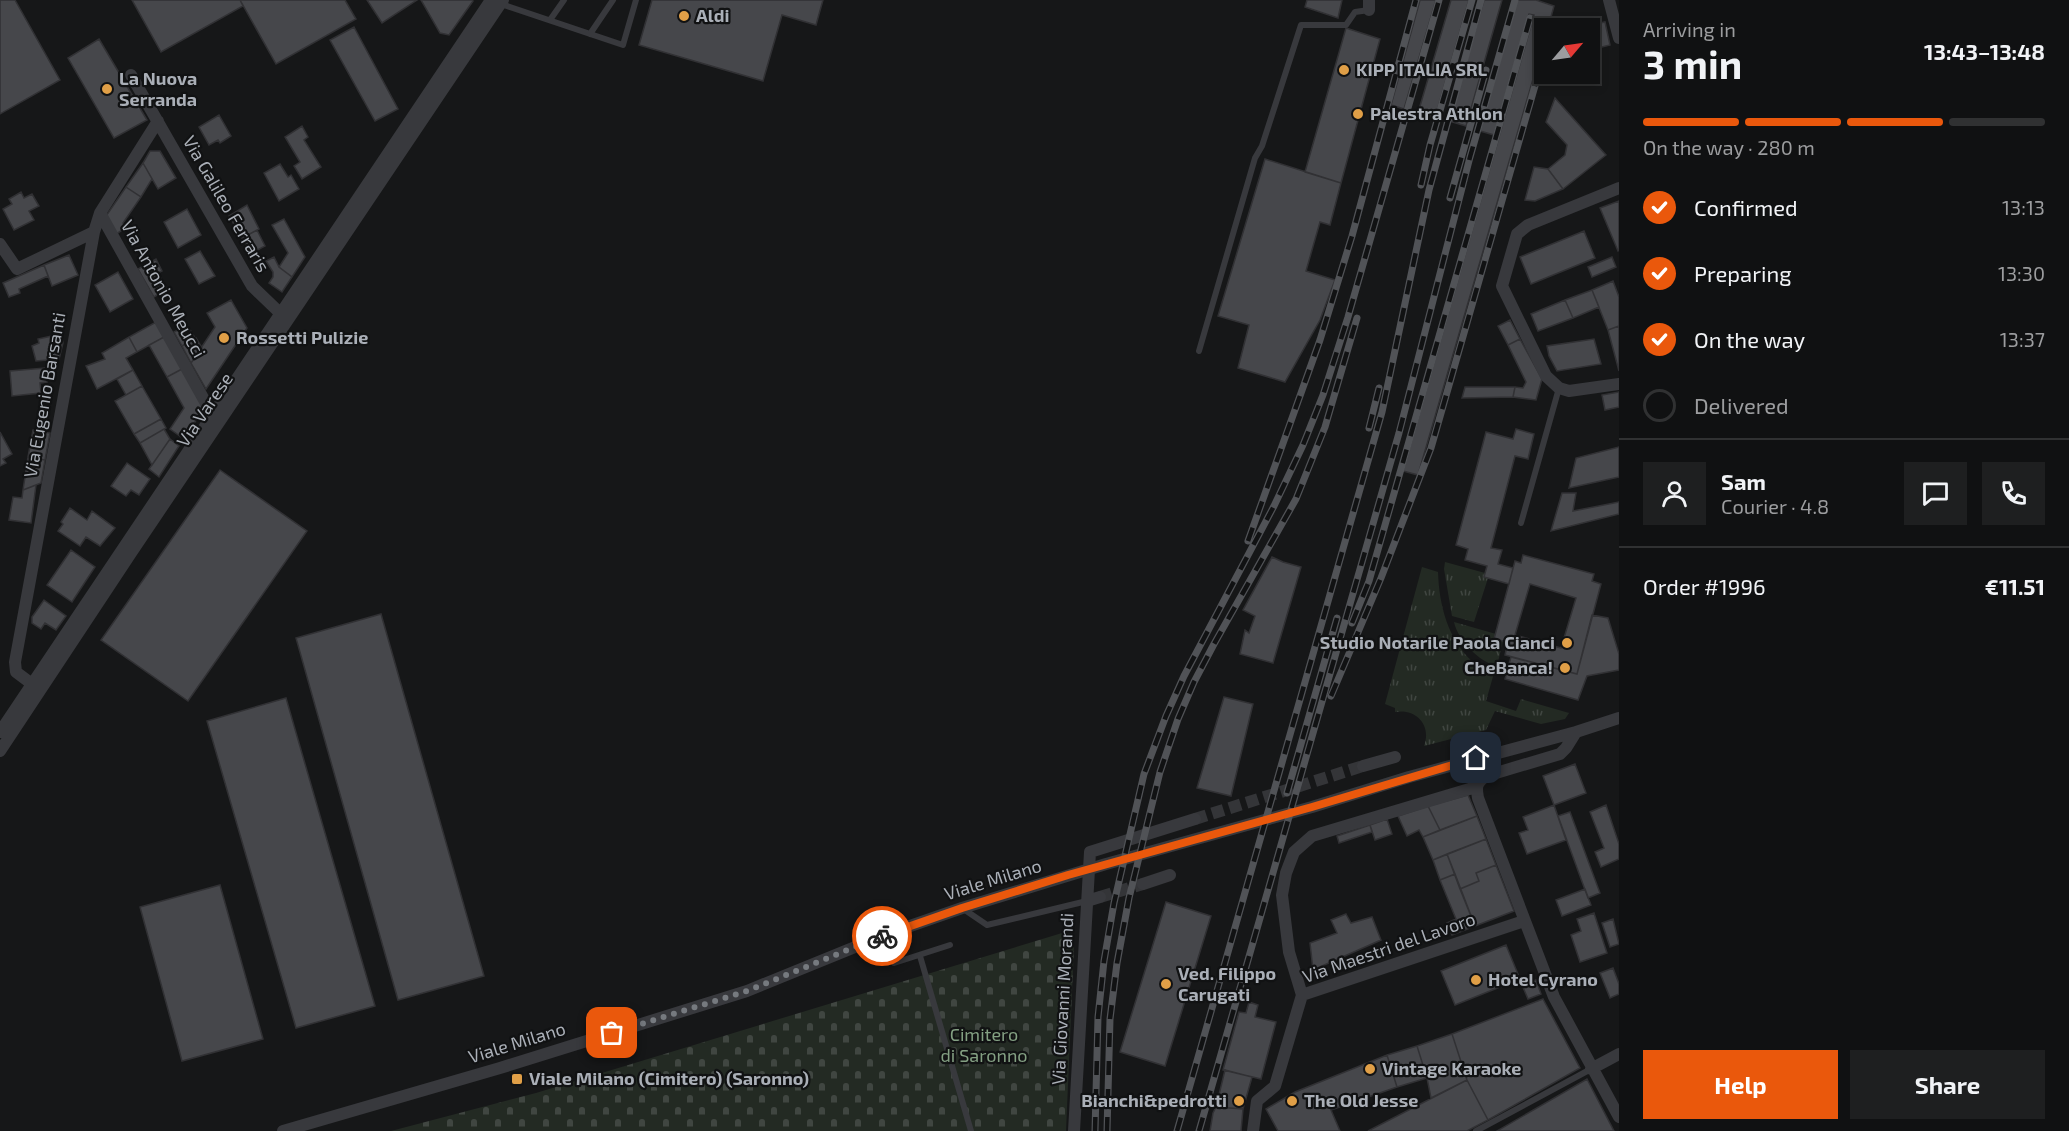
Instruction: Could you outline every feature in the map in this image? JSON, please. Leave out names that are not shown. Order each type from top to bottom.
[{"type":"street","points":[[1609,0],[1619,38]]},
{"type":"street","name":"Via Varese","points":[[0,732],[280,312],[498,1]]},
{"type":"street","name":"Via Varese","points":[[0,751],[498,1]]},
{"type":"street","name":"Via Galileo Ferraris","points":[[131,75],[252,286],[280,312]]},
{"type":"street","name":"Via Eugenio Barsanti","points":[[32,684],[16,672],[15,662],[94,232],[100,213],[158,121]]},
{"type":"street","points":[[1619,188],[1528,225],[1518,234],[1502,286],[1546,376],[1559,388],[1569,392],[1619,384]]},
{"type":"street","name":"Via Antonio Meucci","points":[[100,213],[213,414]]},
{"type":"street","points":[[0,244],[17,269],[94,232]]},
{"type":"street","name":"Viale Milano","points":[[283,1131],[500,1068],[747,991],[887,934],[962,908],[1089,869],[1619,718]]},
{"type":"street","points":[[1576,732],[1560,754],[1486,776],[1479,781],[1476,787],[1478,798],[1554,997],[1619,1117]]},
{"type":"street","points":[[1363,766],[1395,757]]},
{"type":"street","points":[[1302,995],[1289,952],[1282,895],[1294,852],[1312,836],[1476,787]]},
{"type":"street","points":[[1089,869],[1090,852],[1195,819]]},
{"type":"street","name":"Via Giovanni Morandi","points":[[1074,1131],[1089,869]]},
{"type":"street","points":[[1143,884],[1170,875]]},
{"type":"street","points":[[1087,901],[1100,897]]},
{"type":"street","name":"Via Maestri del Lavoro","points":[[1253,1131],[1257,1101],[1275,1086],[1302,995],[1524,921]]},
{"type":"street","points":[[1591,1069],[1619,1054]]},
{"type":"lane","points":[[550,20],[564,0]]},
{"type":"lane","points":[[590,34],[613,0]]},
{"type":"lane","points":[[498,1],[623,45],[636,0]]},
{"type":"lane","points":[[1199,351],[1255,158],[1262,146],[1301,25],[1346,25],[1355,12],[1369,5]]},
{"type":"lane","points":[[1521,523],[1559,388]]},
{"type":"lane","points":[[962,908],[987,925],[1087,901]]},
{"type":"lane","points":[[887,934],[894,963],[950,945]]},
{"type":"lane","points":[[920,956],[971,1131]]},
{"type":"lane","points":[[1476,1131],[1591,1069]]},
{"type":"green space","points":[[1445,562],[1485,573],[1484,577],[1488,578],[1474,622],[1452,616],[1444,569]]},
{"type":"green space","points":[[1422,567],[1438,572],[1440,597],[1446,621],[1457,643],[1475,664],[1494,673],[1486,701],[1516,711],[1521,699],[1569,713],[1565,719],[1541,724],[1495,711],[1486,730],[1424,746],[1426,731],[1416,715],[1403,711],[1395,712],[1395,708],[1385,704]]},
{"type":"green space","points":[[1454,622],[1496,634],[1494,639],[1503,641],[1497,666],[1483,660],[1470,649],[1460,636]]},
{"type":"green space","name":"Cimitero di Saronno","points":[[1072,930],[1074,946],[1066,1131],[391,1131],[536,1093]]},
{"type":"building","points":[[0,0],[15,0],[60,80],[0,114]]},
{"type":"building","points":[[132,0],[240,0],[243,6],[161,52]]},
{"type":"building","points":[[240,0],[345,0],[356,19],[276,64]]},
{"type":"building","points":[[367,0],[417,0],[382,23]]},
{"type":"building","points":[[421,0],[473,1],[449,35],[440,33]]},
{"type":"building","points":[[652,0],[823,0],[816,25],[782,15],[763,81],[639,45]]},
{"type":"building","points":[[1307,0],[1342,0],[1338,18],[1305,7]]},
{"type":"building","points":[[1420,0],[1436,0],[1404,109],[1391,105]]},
{"type":"building","points":[[1451,0],[1469,0],[1435,118],[1418,113]]},
{"type":"building","points":[[1484,0],[1502,0],[1466,126],[1449,121]]},
{"type":"building","points":[[1517,0],[1536,0],[1554,6],[1551,18],[1534,18],[1534,76],[1418,475],[1403,471],[1534,15],[1529,14],[1494,135],[1480,131]]},
{"type":"building","points":[[1605,22],[1610,45],[1600,48],[1600,23]]},
{"type":"building","points":[[354,27],[398,109],[375,121],[330,40]]},
{"type":"building","points":[[1346,28],[1380,39],[1341,183],[1305,172]]},
{"type":"building","name":"La Nuova Serranda","points":[[99,39],[147,120],[114,138],[68,58]]},
{"type":"building","points":[[1555,98],[1606,155],[1563,189],[1548,169],[1565,155],[1567,145],[1546,122]]},
{"type":"building","points":[[219,115],[231,136],[220,143],[218,140],[209,145],[199,127]]},
{"type":"building","points":[[302,126],[308,137],[304,140],[321,167],[302,179],[294,166],[300,162],[285,137]]},
{"type":"building","points":[[150,151],[160,151],[176,178],[158,189],[143,163]]},
{"type":"building","points":[[1265,159],[1341,183],[1330,225],[1320,222],[1306,271],[1335,280],[1320,320],[1285,382],[1238,368],[1249,325],[1218,316]]},
{"type":"building","points":[[143,163],[152,179],[141,197],[126,187]]},
{"type":"building","points":[[280,164],[288,177],[291,175],[299,189],[279,201],[264,173]]},
{"type":"building","points":[[1534,167],[1548,169],[1563,189],[1535,201],[1525,200]]},
{"type":"building","points":[[126,187],[141,197],[123,223],[126,228],[116,234],[106,216]]},
{"type":"building","points":[[21,192],[24,198],[32,194],[39,206],[29,211],[34,220],[14,230],[3,209],[12,204],[9,199]]},
{"type":"building","points":[[1619,201],[1619,250],[1618,251],[1600,208]]},
{"type":"building","points":[[247,205],[259,229],[242,238],[229,216]]},
{"type":"building","points":[[187,209],[201,235],[178,248],[164,222]]},
{"type":"building","points":[[284,219],[305,257],[292,277],[279,267],[288,253],[272,225]]},
{"type":"building","points":[[257,230],[265,246],[252,253],[242,238]]},
{"type":"building","points":[[1584,231],[1595,258],[1531,284],[1520,257]]},
{"type":"building","points":[[200,251],[215,276],[199,284],[185,259]]},
{"type":"building","points":[[69,255],[78,275],[52,286],[44,265]]},
{"type":"building","points":[[274,257],[279,267],[292,277],[282,292],[269,283],[273,272],[266,261]]},
{"type":"building","points":[[1612,257],[1616,267],[1592,277],[1588,267]]},
{"type":"building","points":[[156,259],[162,271],[158,273],[167,289],[154,297],[138,269]]},
{"type":"building","points":[[44,265],[48,276],[19,289],[20,293],[9,297],[3,283]]},
{"type":"building","points":[[118,272],[133,299],[110,312],[95,285]]},
{"type":"building","points":[[1613,281],[1619,297],[1619,326],[1608,330],[1592,290]]},
{"type":"building","points":[[1592,290],[1599,307],[1573,318],[1565,300]]},
{"type":"building","name":"Rossetti Pulizie","points":[[231,300],[247,328],[206,389],[191,363],[215,327],[207,313]]},
{"type":"building","points":[[1565,300],[1573,318],[1538,331],[1531,314]]},
{"type":"building","points":[[1510,320],[1520,339],[1508,345],[1498,326]]},
{"type":"building","points":[[156,322],[164,337],[137,352],[129,337]]},
{"type":"building","points":[[187,325],[195,338],[182,346],[174,332]]},
{"type":"building","points":[[1619,326],[1619,371],[1608,330]]},
{"type":"building","points":[[61,334],[63,343],[59,359],[36,361],[32,346],[39,343],[38,339]]},
{"type":"building","points":[[129,337],[137,352],[126,358],[133,370],[97,389],[86,366],[105,359],[102,353]]},
{"type":"building","points":[[164,337],[182,369],[167,377],[149,345]]},
{"type":"building","points":[[196,338],[202,348],[191,363],[182,346]]},
{"type":"building","points":[[1520,339],[1542,379],[1536,400],[1513,397],[1515,387],[1523,388],[1526,382],[1508,345]]},
{"type":"building","points":[[1594,339],[1601,364],[1557,371],[1549,356],[1547,346]]},
{"type":"building","points":[[45,368],[47,382],[40,383],[41,393],[12,396],[10,371]]},
{"type":"building","points":[[182,369],[204,408],[184,439],[170,429],[184,408],[167,377]]},
{"type":"building","points":[[133,370],[142,386],[126,395],[117,379]]},
{"type":"building","points":[[142,386],[161,419],[134,434],[115,401]]},
{"type":"building","points":[[1465,387],[1515,387],[1513,397],[1462,398]]},
{"type":"building","points":[[1619,392],[1619,407],[1605,410],[1602,395]]},
{"type":"building","points":[[161,419],[166,428],[140,443],[134,434]]},
{"type":"building","points":[[164,429],[170,439],[152,465],[140,443]]},
{"type":"building","points":[[1516,429],[1534,434],[1528,459],[1515,456],[1491,548],[1502,550],[1498,564],[1513,568],[1509,584],[1484,577],[1487,566],[1465,560],[1468,549],[1456,545],[1486,432],[1513,439]]},
{"type":"building","points":[[33,430],[50,433],[45,460],[28,457]]},
{"type":"building","points":[[0,432],[12,454],[3,459],[6,463],[0,466]]},
{"type":"building","points":[[170,439],[179,446],[159,477],[149,469]]},
{"type":"building","points":[[1619,447],[1619,477],[1569,488],[1576,458]]},
{"type":"building","points":[[28,457],[45,460],[41,483],[23,490]]},
{"type":"building","points":[[127,463],[150,479],[139,495],[131,490],[126,496],[111,486]]},
{"type":"building","points":[[220,470],[307,531],[188,701],[101,640]]},
{"type":"building","points":[[36,485],[31,523],[9,520],[13,497],[22,498],[23,490]]},
{"type":"building","points":[[1562,493],[1576,493],[1573,511],[1619,502],[1619,514],[1551,531]]},
{"type":"building","points":[[70,508],[87,520],[92,511],[115,528],[100,546],[86,537],[80,546],[58,531]]},
{"type":"building","points":[[71,550],[95,567],[72,602],[47,585]]},
{"type":"building","points":[[1523,555],[1594,574],[1592,581],[1601,584],[1577,674],[1505,655],[1508,642],[1494,639],[1515,561],[1521,563]],"holes":[[[1530,584],[1576,598],[1561,648],[1515,635]]]},
{"type":"building","points":[[1272,557],[1301,567],[1273,663],[1240,654],[1245,630],[1249,633],[1255,616],[1243,610]]},
{"type":"building","points":[[44,600],[66,616],[56,630],[45,623],[41,629],[32,623],[32,617]]},
{"type":"building","points":[[381,614],[484,976],[398,1000],[296,638]]},
{"type":"building","points":[[1592,615],[1608,618],[1619,654],[1619,670],[1587,676],[1578,700],[1505,679],[1511,657],[1577,674]]},
{"type":"building","points":[[1224,697],[1253,704],[1231,796],[1197,788]]},
{"type":"building","points":[[286,698],[375,1006],[296,1028],[207,721]]},
{"type":"building","points":[[1575,764],[1586,793],[1554,805],[1543,776]]},
{"type":"building","points":[[1468,795],[1477,816],[1440,830],[1428,806]]},
{"type":"building","points":[[1554,805],[1566,840],[1527,854],[1519,833],[1528,830],[1523,817]]},
{"type":"building","points":[[1606,805],[1619,844],[1619,859],[1601,867],[1595,852],[1604,848],[1590,812]]},
{"type":"building","points":[[1428,806],[1440,830],[1423,837],[1419,830],[1407,836],[1398,816]]},
{"type":"building","points":[[1570,812],[1600,893],[1588,898],[1558,816]]},
{"type":"building","points":[[1477,816],[1486,839],[1433,860],[1423,837]]},
{"type":"building","points":[[1387,819],[1392,834],[1375,840],[1370,825]]},
{"type":"building","points":[[1370,825],[1372,832],[1339,843],[1337,836]]},
{"type":"building","points":[[1486,839],[1496,865],[1476,873],[1479,881],[1460,889],[1447,854]]},
{"type":"building","points":[[1447,854],[1455,874],[1440,880],[1433,860]]},
{"type":"building","points":[[1496,865],[1514,911],[1475,926],[1460,889],[1479,881],[1476,873]]},
{"type":"building","points":[[1455,874],[1475,926],[1452,935],[1447,923],[1456,919],[1440,880]]},
{"type":"building","points":[[220,885],[263,1039],[182,1061],[140,907]]},
{"type":"building","points":[[1585,889],[1591,905],[1562,916],[1556,900]]},
{"type":"building","name":"Ved. Filippo Carugati","points":[[1166,902],[1211,916],[1165,1066],[1120,1052]]},
{"type":"building","points":[[1594,913],[1607,953],[1580,962],[1571,935],[1581,931],[1577,919]]},
{"type":"building","points":[[1346,914],[1351,923],[1372,917],[1381,940],[1313,970],[1310,943],[1337,933],[1331,920]]},
{"type":"building","points":[[1613,919],[1619,944],[1610,947],[1602,923]]},
{"type":"building","points":[[1506,945],[1520,979],[1455,1005],[1441,971]]},
{"type":"building","points":[[1613,968],[1619,984],[1619,994],[1610,998],[1600,973]]},
{"type":"building","points":[[1536,980],[1541,994],[1528,999],[1522,985]]},
{"type":"building","points":[[1543,999],[1580,1068],[1488,1120],[1467,1080],[1452,1034]]},
{"type":"building","points":[[1249,1002],[1258,1005],[1255,1017],[1276,1022],[1261,1079],[1223,1070],[1239,1012],[1246,1013]]},
{"type":"building","points":[[1452,1034],[1467,1080],[1431,1098],[1417,1046]]},
{"type":"building","points":[[1417,1046],[1427,1078],[1397,1087],[1387,1055]]},
{"type":"building","points":[[1387,1055],[1397,1087],[1331,1110],[1340,1131],[1278,1131],[1266,1109],[1295,1092]]},
{"type":"building","points":[[1225,1070],[1252,1077],[1243,1109],[1216,1107]]},
{"type":"building","points":[[1587,1079],[1614,1131],[1497,1131]]},
{"type":"building","points":[[1467,1080],[1488,1120],[1467,1131],[1368,1131]]},
{"type":"building","points":[[1216,1107],[1243,1109],[1241,1131],[1210,1131]]},
{"type":"tunnel","points":[[1195,819],[1363,766]]},
{"type":"tunnel","points":[[1100,897],[1143,884]]},
{"type":"railway","points":[[1248,541],[1320,340],[1352,236],[1416,0]]},
{"type":"railway","points":[[1095,1131],[1098,1017],[1104,961],[1114,903],[1144,774],[1184,676],[1274,506],[1303,445],[1323,395],[1348,317],[1439,0]]},
{"type":"railway","points":[[1421,185],[1430,145],[1472,0]]},
{"type":"railway","points":[[1177,1131],[1382,412],[1429,190],[1481,0]]},
{"type":"railway","points":[[1199,1131],[1399,433],[1470,157],[1515,0]]},
{"type":"railway","points":[[1352,623],[1369,581],[1530,18]]},
{"type":"railway","points":[[1450,198],[1486,70]]},
{"type":"railway","points":[[1331,696],[1381,578],[1431,448],[1536,84]]},
{"type":"railway","points":[[1107,1131],[1110,1019],[1117,963],[1129,898],[1160,772],[1178,719],[1194,682],[1296,499],[1325,427],[1357,318]]},
{"type":"railway","points":[[1369,428],[1379,388]]},
{"type":"railway","points":[[1287,793],[1337,618]]},
{"type":"way so far","points":[[612,1033],[747,991],[882,936]]},
{"type":"place","name":"Aldi","points":[[684,16]]},
{"type":"place","name":"KIPP ITALIA SRL","points":[[1344,70]]},
{"type":"place","name":"La Nuova Serranda","points":[[107,89]]},
{"type":"place","name":"Palestra Athlon","points":[[1358,114]]},
{"type":"place","name":"Rossetti Pulizie","points":[[224,338]]},
{"type":"place","name":"Studio Notarile Paola Cianci","points":[[1567,643]]},
{"type":"place","name":"CheBanca!","points":[[1565,668]]},
{"type":"place","name":"Hotel Cyrano","points":[[1476,980]]},
{"type":"place","name":"Ved. Filippo Carugati","points":[[1166,984]]},
{"type":"place","name":"Vintage Karaoke","points":[[1370,1069]]},
{"type":"place","name":"Viale Milano (Cimitero) (Saronno)","points":[[517,1079]]},
{"type":"place","name":"Bianchi&pedrotti","points":[[1239,1101]]},
{"type":"place","name":"The Old Jesse","points":[[1292,1101]]},
{"type":"route","points":[[882,936],[1068,875],[1312,807],[1476,758]]}]
